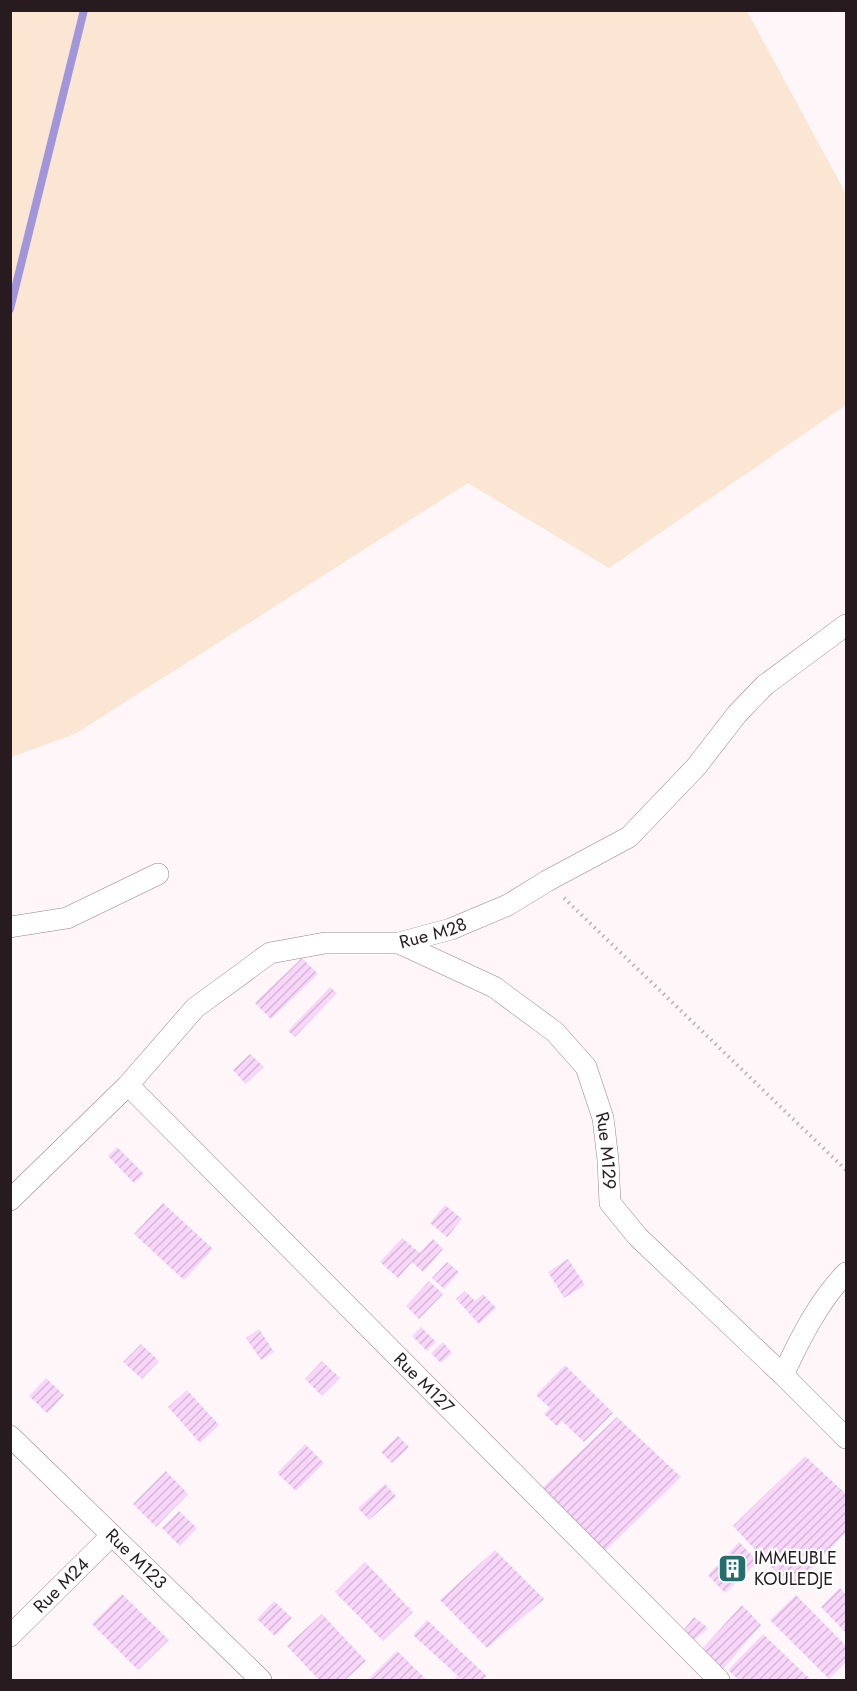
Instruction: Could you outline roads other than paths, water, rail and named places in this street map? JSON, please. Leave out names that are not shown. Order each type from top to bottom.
[{"type":"street","name":"Rue M28","points":[[10,1200],[128,1085],[195,1008],[270,953],[325,944],[399,943],[452,929],[508,905],[546,881],[629,837],[696,767],[737,714],[765,685],[846,625]]},
{"type":"street","points":[[10,927],[67,918],[158,874]]},
{"type":"street","name":"Rue M129","points":[[399,943],[494,987],[555,1032],[586,1066],[603,1118],[610,1203],[638,1237],[846,1438]]},
{"type":"street","name":"Rue M127","points":[[128,1085],[719,1680]]},
{"type":"street","points":[[783,1375],[804,1331],[834,1285],[846,1273]]},
{"type":"street","name":"Rue M123","points":[[10,1436],[261,1680]]},
{"type":"street","name":"Rue M24","points":[[10,1636],[112,1535]]},
{"type":"waterway","points":[[10,309],[84,10]]},
{"type":"place","name":"IMMEUBLE KOULEDJE","points":[[733,1568]]}]
